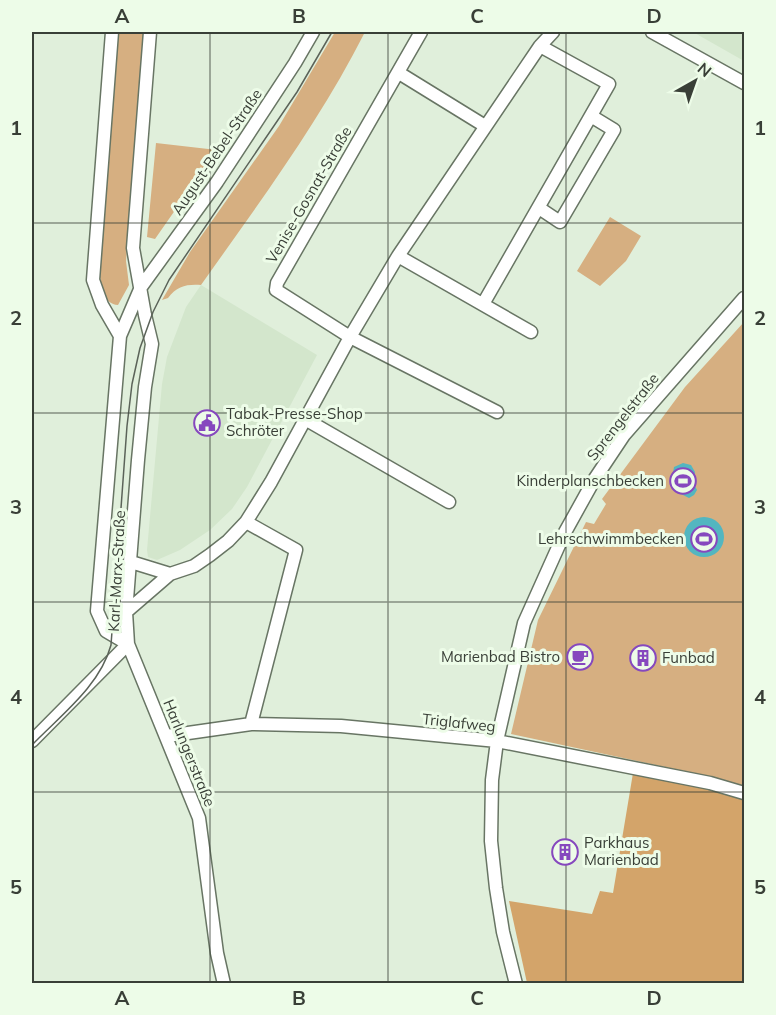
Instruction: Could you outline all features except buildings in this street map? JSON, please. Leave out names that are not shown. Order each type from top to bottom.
[{"type":"street","points":[[112,32],[93,280],[102,305],[120,336]]},
{"type":"street","name":"Karl-Marx-Straße","points":[[128,644],[126,612],[145,387],[152,344],[133,248],[150,32]]},
{"type":"street","name":"August-Bebel-Straße","points":[[141,287],[217,182],[296,63],[313,32]]},
{"type":"street","name":"Venise-Gosnat-Straße","points":[[421,32],[277,283],[276,290],[350,337],[497,412]]},
{"type":"street","points":[[126,612],[170,574],[194,566],[210,555],[228,541],[246,522],[398,256],[540,46],[553,32]]},
{"type":"street","points":[[652,32],[744,83]]},
{"type":"street","points":[[483,304],[609,84],[540,46]]},
{"type":"street","points":[[399,73],[485,126]]},
{"type":"street","points":[[539,208],[560,222],[614,130],[591,116]]},
{"type":"street","points":[[398,256],[531,332]]},
{"type":"street","name":"Karl-Marx-Straße","points":[[128,644],[106,632],[97,611],[120,336],[141,287]]},
{"type":"street","name":"Sprengelstraße","points":[[516,984],[503,932],[491,841],[492,780],[497,741],[524,623],[564,534],[594,480],[624,435],[744,298]]},
{"type":"street","points":[[305,419],[449,502]]},
{"type":"street","points":[[246,522],[296,550],[251,724]]},
{"type":"street","points":[[131,561],[170,574]]},
{"type":"street","points":[[32,741],[128,644]]},
{"type":"street","name":"Harlungerstraße","points":[[128,644],[199,818],[217,953],[224,984]]},
{"type":"street","name":"Triglafweg","points":[[167,736],[251,724],[341,726],[497,741],[710,783],[744,793]]},
{"type":"shaded area","points":[[117,32],[144,32],[126,261],[129,285],[118,305],[107,299],[100,277]]},
{"type":"shaded area","points":[[335,32],[365,32],[309,130],[201,285],[183,287],[162,300],[190,252],[279,126]]},
{"type":"shaded area","points":[[693,32],[744,32],[744,61]]},
{"type":"shaded area","points":[[156,143],[217,150],[155,239],[147,237]]},
{"type":"shaded area","points":[[610,217],[641,236],[626,261],[600,286],[577,271]]},
{"type":"shaded area","points":[[201,285],[317,355],[247,487],[232,509],[210,530],[180,550],[157,560],[148,557],[147,550],[162,384],[167,357],[186,307]]},
{"type":"shaded area","points":[[744,322],[744,786],[712,777],[511,734],[538,620],[586,522],[594,524],[606,504],[602,499],[685,387]]},
{"type":"shaded area","points":[[633,773],[709,788],[744,799],[744,983],[527,983],[509,901],[592,914],[600,891],[613,893]]},
{"type":"water","name":"Kinderplanschbecken","points":[[683,463],[691,465],[695,472],[693,482],[697,490],[689,498],[681,494],[679,487],[672,479],[674,467]]},
{"type":"water","name":"Lehrschwimmbecken","points":[[704,517],[712,518],[718,523],[723,529],[723,545],[718,551],[712,556],[704,557],[696,556],[690,551],[685,545],[684,537],[685,529],[690,523],[696,518]]},
{"type":"tram line","points":[[32,745],[89,687],[106,660],[111,645],[132,384],[140,348],[153,312],[169,280],[297,92],[332,32]]},
{"type":"place","name":"Tabak-Presse-Shop Schröter","points":[[207,423]]},
{"type":"place","name":"Kinderplanschbecken","points":[[683,481]]},
{"type":"place","name":"Lehrschwimmbecken","points":[[704,539]]},
{"type":"place","name":"Marienbad Bistro","points":[[580,657]]},
{"type":"place","name":"Funbad","points":[[643,658]]},
{"type":"place","name":"Parkhaus Marienbad","points":[[565,852]]}]
